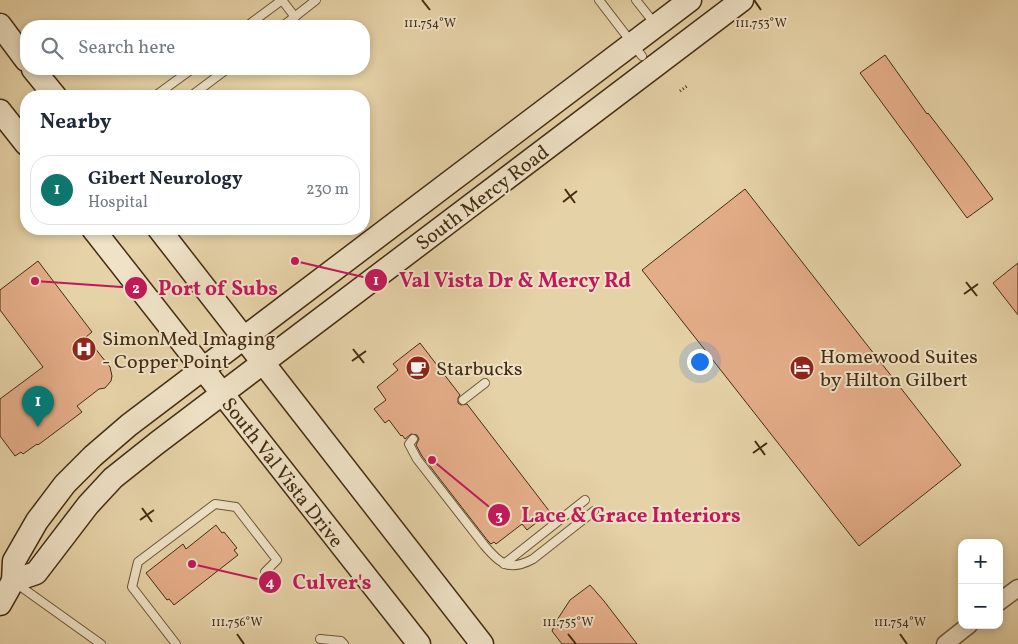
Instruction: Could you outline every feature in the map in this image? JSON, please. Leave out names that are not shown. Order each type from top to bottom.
[{"type":"main road","name":"South Mercy Road","points":[[690,0],[656,26],[637,50],[202,369],[129,425],[93,456],[65,484],[37,521],[14,561],[13,581],[36,573],[88,505],[113,478],[742,0]]},
{"type":"main road","points":[[0,25],[20,52]]},
{"type":"main road","points":[[39,75],[50,90]]},
{"type":"main road","points":[[0,111],[20,136]]},
{"type":"main road","name":"South Val Vista Drive","points":[[98,235],[418,644]]},
{"type":"main road","points":[[164,235],[482,644]]},
{"type":"main road","points":[[0,604],[13,581]]},
{"type":"street","points":[[1003,599],[1018,588]]},
{"type":"street","points":[[945,644],[964,629]]},
{"type":"lane","points":[[256,20],[282,0],[295,17]]},
{"type":"lane","points":[[291,20],[316,0]]},
{"type":"lane","points":[[599,0],[637,50]]},
{"type":"lane","points":[[636,0],[656,26]]},
{"type":"lane","points":[[164,90],[184,75]]},
{"type":"lane","points":[[199,90],[219,75]]},
{"type":"lane","points":[[463,400],[485,383]]},
{"type":"lane","points":[[413,439],[409,444],[417,459],[488,550],[504,564],[514,566],[533,559],[594,511]]},
{"type":"lane","points":[[504,564],[584,500]]},
{"type":"lane","points":[[176,644],[132,587],[138,562],[215,504],[236,507],[277,560],[265,572]]},
{"type":"lane","points":[[13,581],[101,644]]},
{"type":"lane","points":[[320,639],[341,641],[344,644]]},
{"type":"path","points":[[680,91],[687,86]]},
{"type":"building","points":[[885,55],[927,114],[993,199],[967,218],[860,73]]},
{"type":"building","name":"Homewood Suites by Hilton Gilbert","points":[[745,189],[961,465],[859,546],[642,270]]},
{"type":"building","points":[[38,261],[92,332],[86,337],[110,367],[112,376],[111,381],[105,388],[99,389],[77,406],[82,412],[38,445],[23,454],[21,452],[15,456],[0,436],[0,399],[43,367],[0,310],[0,290]]},
{"type":"building","points":[[1018,263],[1018,315],[993,283]]},
{"type":"building","points":[[420,343],[460,395],[458,403],[461,405],[467,404],[550,512],[527,530],[522,524],[496,544],[494,542],[491,544],[422,456],[416,445],[419,439],[417,435],[411,434],[405,439],[389,420],[385,423],[374,409],[386,400],[377,387],[398,370],[393,364]]},
{"type":"building","points":[[216,525],[237,548],[234,550],[238,555],[174,605],[169,599],[167,600],[146,573],[183,544],[186,549]]},
{"type":"building","points":[[590,585],[637,644],[562,644],[552,631],[557,620],[570,600]]},
{"type":"place","name":"Val Vista Dr & Mercy Rd","points":[[295,261]]},
{"type":"place","name":"Port of Subs","points":[[35,281]]},
{"type":"place","name":"SimonMed Imaging - Copper Point","points":[[84,349]]},
{"type":"place","name":"Starbucks","points":[[418,368]]},
{"type":"place","name":"Homewood Suites by Hilton Gilbert","points":[[802,368]]},
{"type":"place","name":"Gibert Neurology","points":[[38,427]]},
{"type":"place","name":"Lace & Grace Interiors","points":[[432,460]]},
{"type":"place","name":"Culver's","points":[[192,564]]}]
